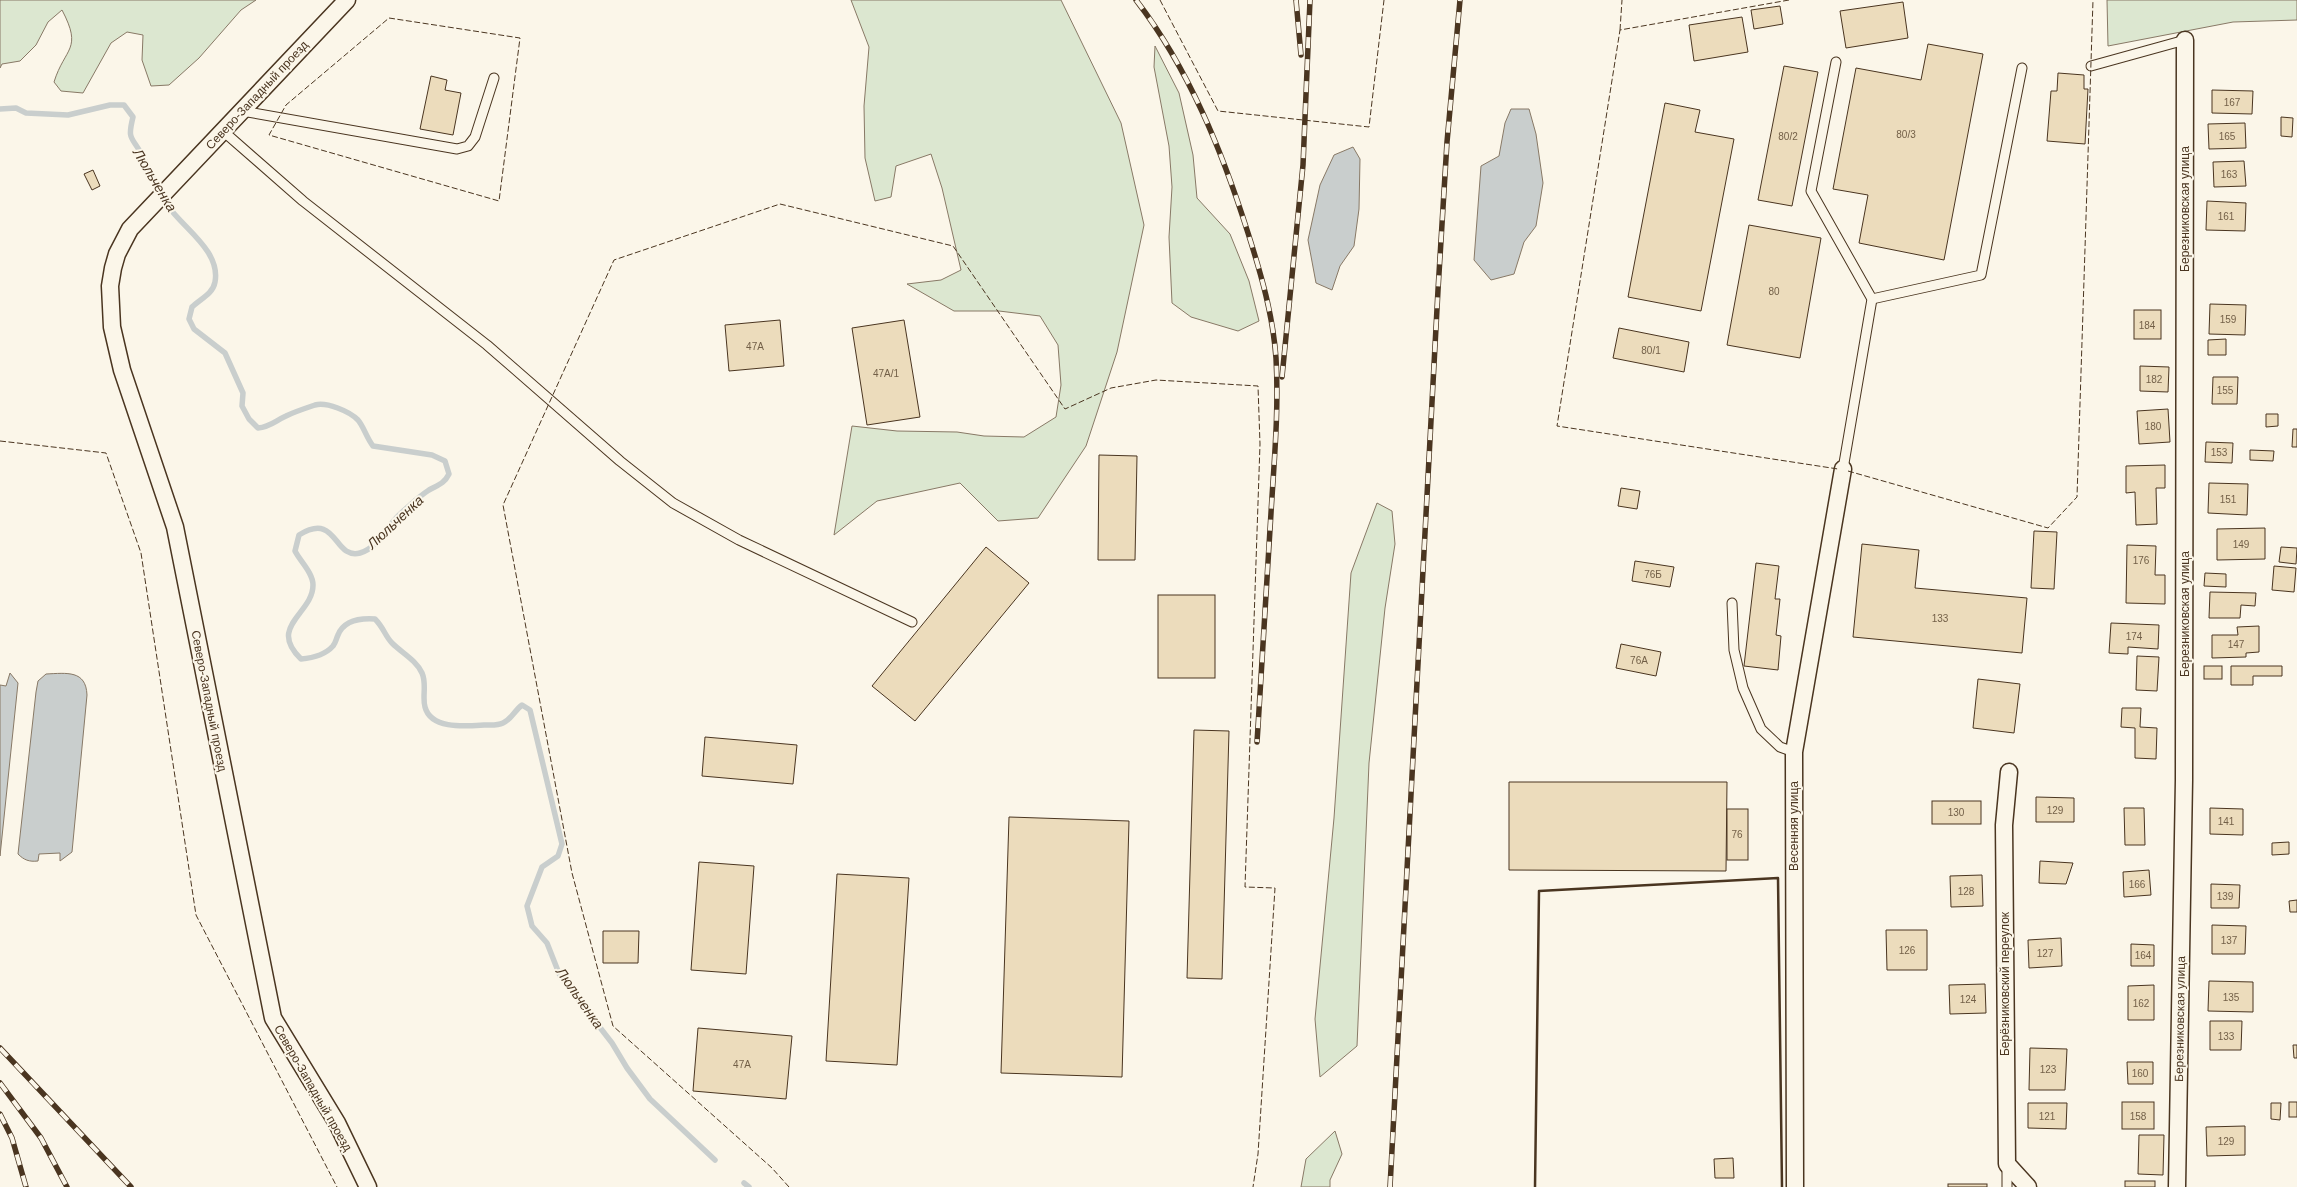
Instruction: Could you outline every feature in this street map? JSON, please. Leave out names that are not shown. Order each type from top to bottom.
[{"type":"street","name":"Северо-Западный проезд","points":[[347,0],[130,229],[117,254],[113,268],[110,307],[116,349],[175,527],[273,1018],[336,1123],[368,1187]]},
{"type":"street","name":"Березниковская улица","points":[[2177,1187],[2184,780],[2185,40]]},
{"type":"street","name":"Весенняя улица","points":[[1795,1187],[1794,752],[1843,470]]},
{"type":"street","name":"Берёзниковский переулок","points":[[2007,1164],[2004,825],[2009,772]]},
{"type":"street","points":[[2007,1164],[2028,1187]]},
{"type":"lane","points":[[2092,66],[2185,40]]},
{"type":"lane","points":[[1836,62],[1811,191],[1872,300],[1843,470]]},
{"type":"lane","points":[[1872,300],[1981,275],[2022,68]]},
{"type":"lane","points":[[242,111],[457,149],[468,146],[475,137],[494,78]]},
{"type":"lane","points":[[223,132],[303,201],[486,345],[620,461],[674,503],[739,540],[912,622]]},
{"type":"lane","points":[[1732,603],[1734,650],[1747,696],[1761,728],[1780,747],[1794,752]]},
{"type":"lane","points":[[2007,1164],[2007,1187]]},
{"type":"green space","points":[[0,0],[256,0],[241,10],[199,58],[169,85],[151,86],[142,60],[143,35],[127,32],[111,43],[83,93],[61,91],[54,82],[72,41],[68,23],[62,10],[48,22],[36,45],[20,61],[2,64],[0,68]]},
{"type":"green space","points":[[851,0],[1061,0],[1121,123],[1144,225],[1117,352],[1086,446],[1038,518],[998,521],[960,483],[877,501],[834,535],[852,426],[897,431],[957,432],[984,436],[1024,437],[1056,417],[1061,385],[1058,345],[1040,316],[999,311],[954,311],[907,284],[941,280],[961,270],[942,188],[931,154],[896,166],[891,197],[875,201],[865,158],[864,106],[869,47]]},
{"type":"green space","points":[[2107,0],[2297,0],[2297,20],[2233,22],[2108,46]]},
{"type":"green space","points":[[1155,46],[1179,93],[1193,155],[1197,198],[1230,234],[1249,281],[1259,321],[1238,331],[1191,317],[1172,303],[1169,237],[1172,187],[1169,146],[1154,67]]},
{"type":"green space","points":[[1377,503],[1392,511],[1395,544],[1385,608],[1369,763],[1357,1046],[1320,1077],[1315,1019],[1334,818],[1351,573]]},
{"type":"green space","points":[[1335,1131],[1342,1154],[1330,1180],[1330,1187],[1301,1187],[1306,1159]]},
{"type":"shaded area","points":[[1511,109],[1529,109],[1536,134],[1543,183],[1536,226],[1524,242],[1514,274],[1491,280],[1474,260],[1481,166],[1499,156],[1505,123]]},
{"type":"shaded area","points":[[1353,147],[1360,159],[1359,209],[1354,246],[1340,266],[1332,290],[1316,283],[1308,240],[1320,185],[1334,155]]},
{"type":"shaded area","points":[[10,673],[18,683],[0,856],[0,685],[6,686]]},
{"type":"shaded area","points":[[61,673],[79,677],[86,687],[87,695],[72,852],[60,861],[60,853],[39,854],[38,861],[32,861],[18,854],[36,692],[38,681],[46,674]]},
{"type":"building","points":[[1903,2],[1908,38],[1846,48],[1840,11]]},
{"type":"building","points":[[1780,6],[1783,24],[1754,29],[1751,10]]},
{"type":"building","points":[[1742,17],[1748,52],[1694,61],[1689,25]]},
{"type":"building","points":[[1928,44],[1983,54],[1944,260],[1859,243],[1868,195],[1833,189],[1856,68],[1921,80]]},
{"type":"building","points":[[1784,66],[1818,72],[1792,206],[1758,200]]},
{"type":"building","points":[[2058,73],[2084,75],[2084,89],[2088,89],[2085,144],[2047,141],[2051,91],[2057,91]]},
{"type":"building","points":[[431,76],[447,80],[445,90],[461,93],[453,135],[420,129]]},
{"type":"building","points":[[2212,90],[2253,91],[2252,114],[2212,113]]},
{"type":"building","points":[[1665,103],[1700,110],[1695,132],[1734,139],[1701,311],[1628,297]]},
{"type":"building","points":[[2281,117],[2293,118],[2292,137],[2281,136]]},
{"type":"building","points":[[2245,123],[2246,148],[2209,149],[2208,124]]},
{"type":"building","points":[[2244,161],[2246,186],[2214,187],[2213,162]]},
{"type":"building","points":[[93,170],[100,186],[92,190],[84,174]]},
{"type":"building","points":[[2207,201],[2246,203],[2245,231],[2206,230]]},
{"type":"building","points":[[1749,225],[1821,238],[1800,358],[1727,345]]},
{"type":"building","points":[[2210,304],[2246,305],[2245,335],[2209,334]]},
{"type":"building","points":[[2134,310],[2161,310],[2161,339],[2134,339]]},
{"type":"building","points":[[780,320],[784,366],[729,371],[725,325]]},
{"type":"building","points":[[904,320],[920,417],[867,425],[852,328]]},
{"type":"building","points":[[1619,328],[1689,342],[1684,372],[1613,358]]},
{"type":"building","points":[[2226,339],[2226,355],[2208,355],[2208,340]]},
{"type":"building","points":[[2140,366],[2169,367],[2168,392],[2140,391]]},
{"type":"building","points":[[2213,377],[2238,377],[2237,404],[2212,404]]},
{"type":"building","points":[[2168,409],[2170,442],[2139,444],[2137,411]]},
{"type":"building","points":[[2266,414],[2278,414],[2278,426],[2266,427]]},
{"type":"building","points":[[2293,429],[2297,429],[2297,447],[2292,447]]},
{"type":"building","points":[[2206,442],[2233,443],[2232,463],[2205,462]]},
{"type":"building","points":[[2250,450],[2274,451],[2273,461],[2250,460]]},
{"type":"building","points":[[1099,455],[1137,456],[1135,560],[1098,560]]},
{"type":"building","points":[[2165,465],[2165,488],[2156,488],[2157,524],[2136,525],[2135,492],[2126,493],[2126,466]]},
{"type":"building","points":[[2209,483],[2248,484],[2247,515],[2208,513]]},
{"type":"building","points":[[1621,488],[1640,491],[1637,509],[1618,506]]},
{"type":"building","points":[[2265,528],[2265,559],[2217,560],[2217,529]]},
{"type":"building","points":[[2034,531],[2057,532],[2054,589],[2031,588]]},
{"type":"building","points":[[1862,544],[1919,550],[1915,588],[2027,598],[2022,653],[1853,637]]},
{"type":"building","points":[[2127,545],[2156,546],[2155,575],[2165,575],[2165,604],[2126,603]]},
{"type":"building","points":[[986,547],[1029,583],[915,721],[872,686]]},
{"type":"building","points":[[2281,547],[2297,548],[2296,564],[2279,562]]},
{"type":"building","points":[[1635,561],[1674,567],[1670,587],[1632,581]]},
{"type":"building","points":[[1756,563],[1779,566],[1775,599],[1780,599],[1776,635],[1781,636],[1778,670],[1744,666]]},
{"type":"building","points":[[2274,566],[2296,568],[2294,592],[2272,590]]},
{"type":"building","points":[[2205,573],[2226,574],[2226,587],[2204,586]]},
{"type":"building","points":[[2210,592],[2256,593],[2255,606],[2241,605],[2240,618],[2209,618]]},
{"type":"building","points":[[1158,595],[1215,595],[1215,678],[1158,678]]},
{"type":"building","points":[[2111,623],[2159,625],[2158,649],[2128,647],[2128,654],[2109,653]]},
{"type":"building","points":[[2259,626],[2259,652],[2246,653],[2246,657],[2212,658],[2212,635],[2238,635],[2237,627]]},
{"type":"building","points":[[1621,644],[1661,652],[1656,676],[1616,668]]},
{"type":"building","points":[[2137,656],[2159,657],[2157,691],[2136,690]]},
{"type":"building","points":[[2204,666],[2222,666],[2222,679],[2204,679]]},
{"type":"building","points":[[2231,666],[2282,666],[2282,676],[2253,676],[2253,685],[2231,685]]},
{"type":"building","points":[[1978,679],[2020,684],[2014,733],[1973,728]]},
{"type":"building","points":[[2122,708],[2141,708],[2140,727],[2157,728],[2156,759],[2135,758],[2135,728],[2121,727]]},
{"type":"building","points":[[1194,730],[1229,731],[1222,979],[1187,978]]},
{"type":"building","points":[[705,737],[797,745],[793,784],[702,776]]},
{"type":"building","points":[[1509,782],[1727,782],[1726,871],[1509,870]]},
{"type":"building","points":[[2036,797],[2074,798],[2074,822],[2036,822]]},
{"type":"building","points":[[1932,801],[1981,801],[1981,824],[1932,824]]},
{"type":"building","points":[[2124,808],[2144,808],[2145,845],[2125,845]]},
{"type":"building","points":[[2210,808],[2243,809],[2243,835],[2210,834]]},
{"type":"building","points":[[1727,809],[1748,809],[1748,860],[1727,860]]},
{"type":"building","points":[[1009,817],[1129,821],[1122,1077],[1001,1073]]},
{"type":"building","points":[[2289,842],[2289,854],[2272,855],[2272,843]]},
{"type":"building","points":[[2040,861],[2073,863],[2066,884],[2039,883]]},
{"type":"building","points":[[699,862],[754,866],[746,974],[691,970]]},
{"type":"building","points":[[2149,870],[2151,895],[2124,897],[2123,872]]},
{"type":"building","points":[[837,874],[909,878],[897,1065],[826,1061]]},
{"type":"building","points":[[1982,875],[1983,906],[1951,907],[1950,876]]},
{"type":"building","points":[[2211,884],[2240,885],[2239,908],[2211,908]]},
{"type":"building","points":[[2297,900],[2297,912],[2290,912],[2289,901]]},
{"type":"building","points":[[2212,925],[2246,926],[2245,954],[2212,954]]},
{"type":"building","points":[[1886,930],[1927,930],[1927,970],[1887,970]]},
{"type":"building","points":[[603,931],[639,931],[638,963],[603,963]]},
{"type":"building","points":[[2061,938],[2062,966],[2029,968],[2028,940]]},
{"type":"building","points":[[2131,944],[2154,945],[2154,966],[2131,966]]},
{"type":"building","points":[[2209,981],[2253,982],[2253,1012],[2208,1011]]},
{"type":"building","points":[[1985,984],[1986,1013],[1950,1014],[1949,985]]},
{"type":"building","points":[[2154,985],[2154,1020],[2128,1020],[2128,986]]},
{"type":"building","points":[[2210,1021],[2242,1021],[2241,1050],[2210,1050]]},
{"type":"building","points":[[698,1028],[792,1036],[786,1099],[693,1091]]},
{"type":"building","points":[[2293,1045],[2297,1045],[2297,1058],[2294,1058]]},
{"type":"building","points":[[2030,1048],[2067,1049],[2065,1090],[2029,1090]]},
{"type":"building","points":[[2127,1062],[2153,1062],[2153,1084],[2128,1084]]},
{"type":"building","points":[[2122,1102],[2154,1102],[2154,1129],[2122,1129]]},
{"type":"building","points":[[2289,1102],[2297,1102],[2297,1117],[2289,1117]]},
{"type":"building","points":[[2028,1103],[2067,1103],[2066,1129],[2028,1128]]},
{"type":"building","points":[[2271,1103],[2281,1103],[2280,1120],[2271,1119]]},
{"type":"building","points":[[2245,1126],[2245,1155],[2207,1156],[2206,1127]]},
{"type":"building","points":[[2139,1135],[2164,1135],[2163,1175],[2138,1174]]},
{"type":"building","points":[[1733,1158],[1734,1178],[1715,1178],[1714,1159]]},
{"type":"building","points":[[2125,1181],[2155,1181],[2155,1187],[2125,1187]]},
{"type":"building","points":[[1948,1184],[1987,1184],[1987,1187],[1948,1187]]},
{"type":"waterway","name":"Люльченка","points":[[0,109],[16,108],[26,113],[68,115],[110,105],[124,105],[133,117],[130,130],[132,138],[160,194],[168,206],[207,250],[212,260],[215,271],[214,286],[209,293],[192,307],[189,319],[194,329],[225,353],[243,393],[242,406],[249,419],[258,428],[308,407],[320,404],[332,406],[358,420],[373,446],[432,455],[445,461],[449,474],[445,480],[410,505],[377,542],[366,550],[360,553],[351,553],[345,550],[328,532],[321,529],[312,529],[299,535],[295,551],[309,572],[313,585],[311,595],[290,629],[289,638],[292,648],[301,659],[318,656],[333,646],[341,630],[348,623],[364,619],[375,619],[392,643],[413,660],[422,673],[425,707],[434,720],[459,726],[496,725],[506,721],[522,705],[530,710],[562,844],[558,856],[542,867],[527,906],[532,926],[547,943],[560,976],[612,1043],[627,1068],[650,1099],[715,1160]]},
{"type":"waterway","name":"Люльченка","points":[[744,1183],[749,1187]]},
{"type":"railway","points":[[1136,0],[1155,26],[1188,82],[1215,141],[1253,248],[1266,295],[1272,326],[1276,358],[1277,416],[1257,742]]},
{"type":"railway","points":[[1296,0],[1301,55]]},
{"type":"railway","points":[[1282,377],[1303,165],[1310,0]]},
{"type":"railway","points":[[1390,1187],[1438,290],[1447,142],[1460,0]]},
{"type":"railway","points":[[0,1048],[131,1187]]},
{"type":"railway","points":[[0,1083],[41,1138],[67,1187]]},
{"type":"railway","points":[[0,1114],[12,1138],[26,1187]]},
{"type":"fence","points":[[1160,0],[1218,111],[1369,127],[1384,0]]},
{"type":"fence","points":[[1620,30],[1622,0]]},
{"type":"fence","points":[[1789,0],[1620,30],[1557,426],[1838,469]]},
{"type":"fence","points":[[1848,471],[2048,528],[2077,497],[2093,0]]},
{"type":"fence","points":[[389,18],[520,38],[499,201],[269,135],[286,105],[389,18]]},
{"type":"fence","points":[[789,1187],[772,1168],[613,1026],[572,873],[503,505],[614,260],[780,204],[953,246],[1065,409],[1111,388],[1156,380],[1258,386],[1260,444],[1245,887],[1275,888],[1258,1154],[1253,1187]]},
{"type":"fence","points":[[0,441],[106,453],[141,553],[196,915],[337,1187]]},
{"type":"wall","points":[[1535,1187],[1539,891],[1778,878],[1782,1187]]}]
